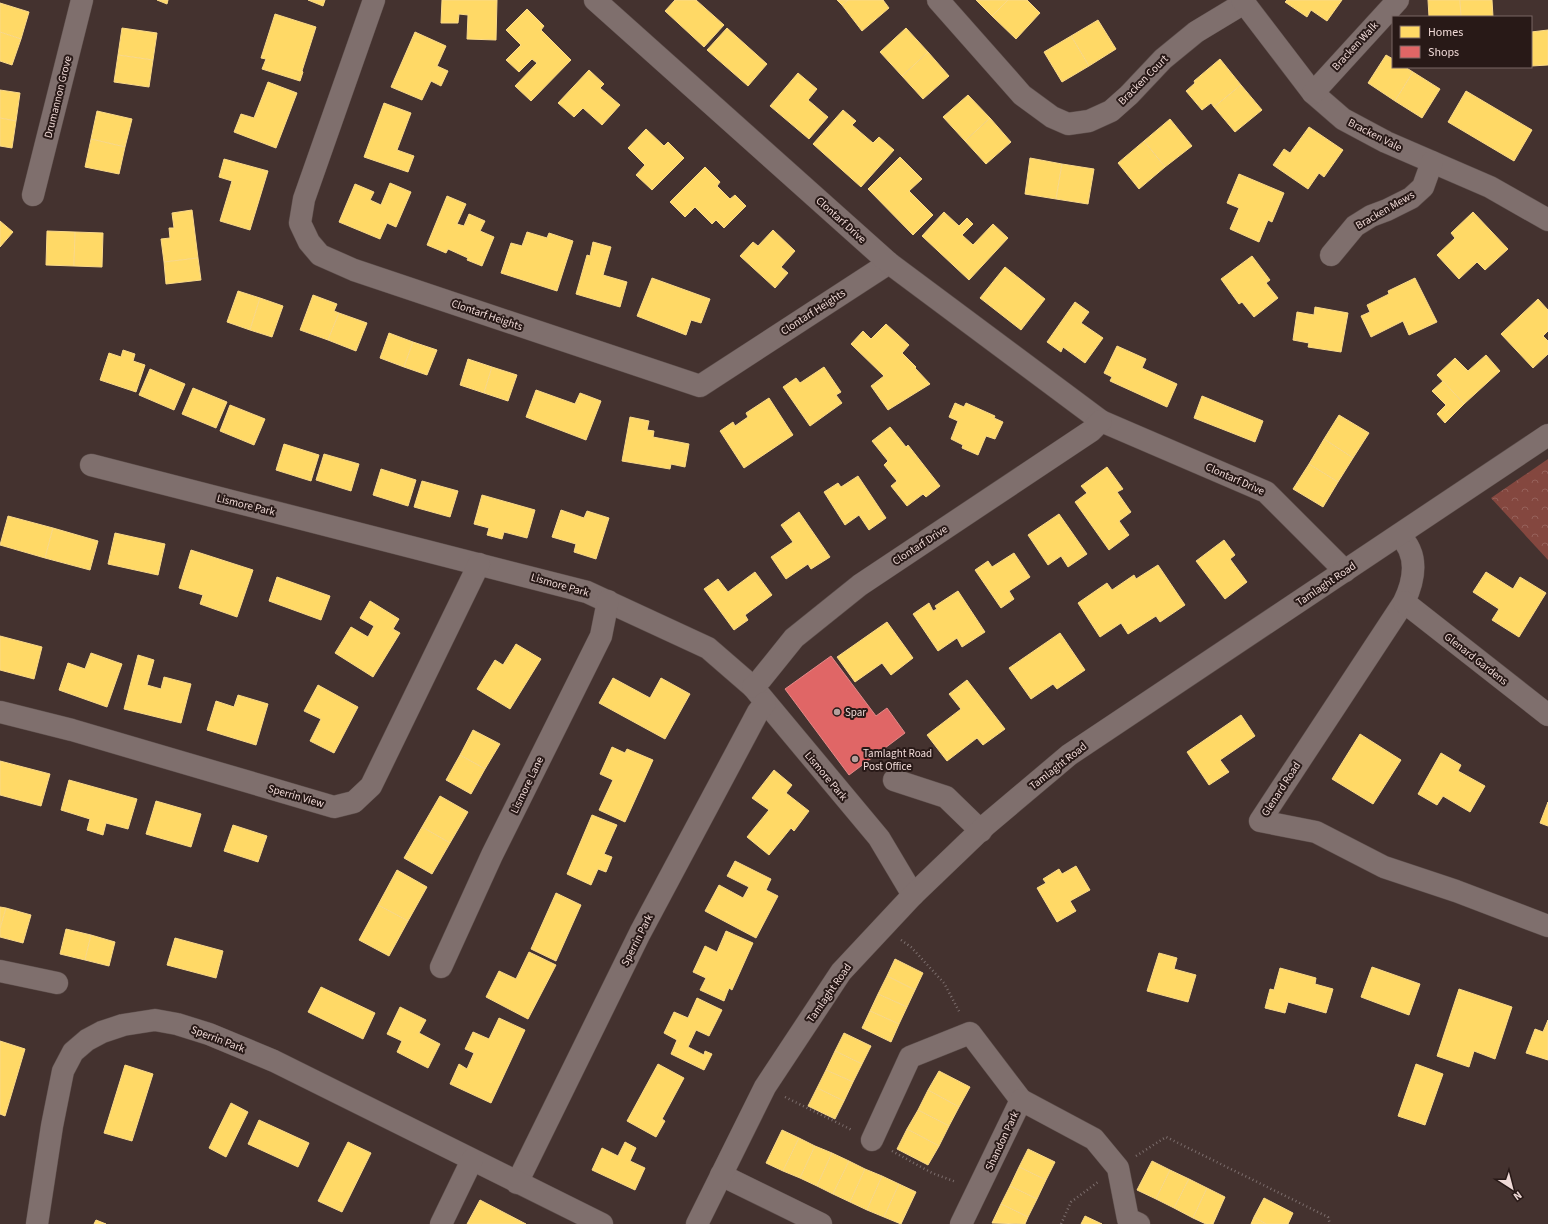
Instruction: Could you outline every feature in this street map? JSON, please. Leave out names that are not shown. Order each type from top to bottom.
[{"type":"street","name":"Drumannon Grove","points":[[33,195],[82,0]]},
{"type":"street","name":"Clontarf Heights","points":[[374,0],[304,199],[300,223],[310,242],[320,255],[354,270],[700,386],[889,263]]},
{"type":"street","name":"Clontarf Drive","points":[[596,0],[889,263],[1101,421],[1266,492],[1345,571]]},
{"type":"street","name":"Bracken Court","points":[[938,0],[1022,95],[1052,117],[1068,124],[1089,121],[1111,111],[1129,95],[1162,58],[1196,32],[1243,2]]},
{"type":"street","name":"Bracken Walk","points":[[1313,93],[1398,0]]},
{"type":"street","name":"Bracken Vale","points":[[1243,2],[1313,93],[1344,119],[1386,142],[1490,187],[1548,220]]},
{"type":"street","name":"Bracken Mews","points":[[1331,255],[1355,226],[1371,216],[1411,198],[1423,187],[1432,162]]},
{"type":"street","name":"Clontarf Drive","points":[[759,695],[761,679],[794,638],[860,585],[1072,444],[1091,431],[1101,421]]},
{"type":"street","name":"Tamlaght Road","points":[[696,1224],[765,1087],[842,972],[913,895],[980,831],[1069,755],[1548,435]]},
{"type":"street","name":"Lismore Park","points":[[91,465],[580,590],[608,601],[708,648],[759,695],[879,838],[913,895]]},
{"type":"street","name":"Glenard Road","points":[[1398,535],[1405,541],[1412,558],[1414,573],[1410,589],[1404,602],[1260,821],[1316,832],[1384,867],[1456,891],[1548,926]]},
{"type":"street","name":"Sperrin View","points":[[0,712],[72,730],[334,807],[354,802],[371,786],[479,564]]},
{"type":"street","name":"Lismore Lane","points":[[441,967],[492,855],[601,636],[608,601]]},
{"type":"street","name":"Glenard Gardens","points":[[1404,602],[1548,715]]},
{"type":"street","name":"Sperrin Park","points":[[517,1182],[640,933],[751,726],[759,695]]},
{"type":"street","points":[[894,780],[946,797],[980,831]]},
{"type":"street","points":[[0,971],[57,983]]},
{"type":"street","name":"Sperrin Park","points":[[37,1224],[52,1126],[63,1071],[73,1052],[87,1040],[102,1032],[139,1022],[155,1020],[178,1024],[208,1034],[274,1061],[602,1224]]},
{"type":"street","points":[[872,1140],[910,1057],[970,1033],[1021,1100]]},
{"type":"street","name":"Shandon Park","points":[[961,1224],[1021,1100],[1094,1139],[1118,1168]]},
{"type":"street","points":[[441,1224],[472,1160]]},
{"type":"street","points":[[1118,1168],[1128,1219],[1139,1224]]},
{"type":"street","points":[[720,1175],[821,1224]]},
{"type":"path","points":[[882,928],[911,947],[944,983],[970,1033]]},
{"type":"path","points":[[1061,1224],[1071,1202],[1118,1168],[1166,1137],[1328,1217],[1330,1224]]},
{"type":"green space","points":[[1548,459],[1548,560],[1491,498]]},
{"type":"building: Homes","points":[[157,0],[168,0],[167,4]]},
{"type":"building: Homes","points":[[308,0],[325,0],[323,6]]},
{"type":"building: Homes","points":[[442,0],[497,0],[496,40],[467,39],[468,15],[459,14],[458,23],[441,23]]},
{"type":"building: Homes","points":[[675,0],[696,0],[724,25],[704,47],[665,11]]},
{"type":"building: Homes","points":[[837,0],[848,0],[842,5]]},
{"type":"building: Homes","points":[[848,0],[883,0],[889,8],[862,31],[842,5]]},
{"type":"building: Homes","points":[[976,0],[1008,0],[992,16]]},
{"type":"building: Homes","points":[[1008,0],[1027,0],[1040,13],[1016,39],[992,16]]},
{"type":"building: Homes","points":[[1287,0],[1342,0],[1327,21],[1311,10],[1307,17],[1285,2]]},
{"type":"building: Homes","points":[[1428,0],[1460,0],[1461,16],[1429,16]]},
{"type":"building: Homes","points":[[1460,0],[1492,0],[1493,16],[1461,16]]},
{"type":"building: Homes","points":[[0,3],[29,12],[21,39],[0,32]]},
{"type":"building: Homes","points":[[527,9],[544,26],[541,30],[571,60],[531,101],[515,86],[537,63],[532,59],[519,72],[506,60],[521,45],[506,30]]},
{"type":"building: Homes","points":[[275,14],[316,27],[300,81],[262,69],[266,59],[261,58]]},
{"type":"building: Homes","points":[[1098,20],[1116,49],[1089,66],[1071,36]]},
{"type":"building: Homes","points":[[122,28],[157,33],[153,60],[118,55]]},
{"type":"building: Homes","points":[[727,28],[767,64],[748,86],[707,50]]},
{"type":"building: Homes","points":[[906,28],[928,52],[902,76],[880,52]]},
{"type":"building: Homes","points":[[1548,30],[1548,65],[1532,66],[1532,32]]},
{"type":"building: Homes","points":[[0,32],[21,39],[12,65],[0,61]]},
{"type":"building: Homes","points":[[415,32],[446,46],[437,66],[448,71],[441,86],[431,81],[422,100],[391,87]]},
{"type":"building: Homes","points":[[1071,36],[1089,66],[1062,82],[1044,52]]},
{"type":"building: Homes","points":[[928,52],[949,76],[923,99],[902,76]]},
{"type":"building: Homes","points":[[118,55],[153,60],[149,87],[114,82]]},
{"type":"building: Homes","points":[[1386,55],[1392,58],[1392,68],[1407,68],[1413,72],[1395,101],[1368,83]]},
{"type":"building: Homes","points":[[1220,59],[1241,85],[1214,107],[1211,103],[1202,110],[1186,91],[1195,83],[1194,81]]},
{"type":"building: Homes","points":[[589,70],[604,84],[600,88],[620,105],[602,125],[583,108],[574,117],[558,103]]},
{"type":"building: Homes","points":[[1413,72],[1440,89],[1422,118],[1395,101]]},
{"type":"building: Homes","points":[[798,73],[817,89],[808,100],[828,117],[809,139],[770,106]]},
{"type":"building: Homes","points":[[268,82],[297,93],[276,148],[234,132],[241,114],[254,118]]},
{"type":"building: Homes","points":[[1241,85],[1262,110],[1235,132],[1214,107]]},
{"type":"building: Homes","points":[[0,90],[20,93],[16,121],[0,118]]},
{"type":"building: Homes","points":[[1466,91],[1532,130],[1514,161],[1448,122]]},
{"type":"building: Homes","points":[[968,95],[990,118],[965,141],[943,117]]},
{"type":"building: Homes","points":[[384,103],[411,113],[397,150],[414,156],[408,172],[364,157]]},
{"type":"building: Homes","points":[[843,110],[856,121],[852,125],[873,143],[879,137],[894,150],[861,187],[813,144]]},
{"type":"building: Homes","points":[[97,111],[132,119],[125,147],[91,139]]},
{"type":"building: Homes","points":[[0,118],[16,121],[12,148],[0,146]]},
{"type":"building: Homes","points":[[990,118],[1011,142],[986,164],[965,141]]},
{"type":"building: Homes","points":[[1170,119],[1192,146],[1165,167],[1144,141]]},
{"type":"building: Homes","points":[[1309,127],[1343,150],[1324,177],[1319,173],[1308,189],[1273,165],[1284,149],[1290,153]]},
{"type":"building: Homes","points":[[646,129],[664,146],[668,142],[684,158],[652,190],[636,175],[645,165],[628,148]]},
{"type":"building: Homes","points":[[91,139],[125,147],[119,174],[85,167]]},
{"type":"building: Homes","points":[[1144,141],[1165,167],[1139,189],[1118,163]]},
{"type":"building: Homes","points":[[900,157],[922,179],[909,191],[933,215],[913,235],[868,189]]},
{"type":"building: Homes","points":[[1030,158],[1062,164],[1056,199],[1025,194]]},
{"type":"building: Homes","points":[[224,159],[268,171],[250,230],[220,221],[232,181],[219,177]]},
{"type":"building: Homes","points":[[1062,164],[1094,169],[1088,204],[1056,199]]},
{"type":"building: Homes","points":[[705,167],[720,182],[717,186],[730,199],[735,195],[746,206],[724,228],[716,220],[712,224],[695,207],[685,217],[670,202]]},
{"type":"building: Homes","points":[[1239,174],[1284,193],[1272,222],[1268,220],[1259,242],[1230,229],[1239,208],[1227,203]]},
{"type":"building: Homes","points":[[390,183],[411,192],[396,227],[387,223],[380,239],[339,222],[355,184],[374,192],[370,200],[381,205]]},
{"type":"building: Homes","points":[[447,196],[466,204],[457,224],[464,226],[469,214],[485,221],[480,231],[494,237],[482,266],[467,260],[468,258],[448,249],[446,253],[427,245]]},
{"type":"building: Homes","points":[[192,210],[198,258],[164,262],[161,239],[170,238],[169,228],[174,228],[172,213]]},
{"type":"building: Homes","points":[[944,212],[959,226],[967,218],[973,224],[962,235],[973,245],[993,224],[1008,238],[969,280],[922,236]]},
{"type":"building: Homes","points":[[1473,212],[1508,249],[1485,270],[1477,262],[1459,279],[1437,255],[1455,238],[1451,233]]},
{"type":"building: Homes","points":[[0,221],[13,232],[0,247]]},
{"type":"building: Homes","points":[[773,230],[795,251],[781,267],[788,273],[775,288],[740,256],[753,242],[758,246]]},
{"type":"building: Homes","points":[[47,231],[75,232],[74,266],[46,265]]},
{"type":"building: Homes","points":[[75,232],[103,233],[102,267],[74,266]]},
{"type":"building: Homes","points":[[527,232],[547,238],[549,233],[573,241],[557,291],[501,273],[511,243],[522,246]]},
{"type":"building: Homes","points":[[593,242],[611,247],[603,275],[627,282],[620,307],[576,294],[587,255],[590,256]]},
{"type":"building: Homes","points":[[1252,256],[1270,280],[1266,283],[1278,298],[1254,317],[1242,302],[1239,304],[1221,279]]},
{"type":"building: Homes","points":[[198,258],[201,280],[166,284],[164,262]]},
{"type":"building: Homes","points":[[1005,267],[1045,299],[1021,330],[980,298]]},
{"type":"building: Homes","points":[[652,278],[710,299],[701,323],[691,320],[686,335],[637,316]]},
{"type":"building: Homes","points":[[1415,278],[1437,322],[1409,335],[1403,321],[1371,337],[1361,316],[1370,312],[1367,305],[1389,294],[1388,291]]},
{"type":"building: Homes","points":[[238,291],[260,298],[250,330],[227,322]]},
{"type":"building: Homes","points":[[313,295],[337,304],[334,311],[339,313],[328,340],[300,330]]},
{"type":"building: Homes","points":[[260,298],[283,306],[272,337],[250,330]]},
{"type":"building: Homes","points":[[1538,299],[1548,310],[1548,331],[1543,336],[1548,341],[1548,354],[1533,368],[1501,334]]},
{"type":"building: Homes","points":[[1075,302],[1089,312],[1081,323],[1103,338],[1085,363],[1063,347],[1061,352],[1047,342]]},
{"type":"building: Homes","points":[[1315,307],[1348,313],[1341,352],[1308,347],[1309,343],[1293,340],[1297,312],[1314,315]]},
{"type":"building: Homes","points":[[339,313],[367,323],[356,351],[328,340]]},
{"type":"building: Homes","points":[[886,324],[909,345],[902,353],[930,384],[888,410],[871,386],[884,376],[851,344],[863,331],[871,339]]},
{"type":"building: Homes","points":[[389,333],[413,342],[404,367],[380,358]]},
{"type":"building: Homes","points":[[413,342],[437,350],[427,375],[404,367]]},
{"type":"building: Homes","points":[[1117,346],[1146,359],[1142,368],[1177,384],[1167,407],[1110,381],[1112,377],[1104,373]]},
{"type":"building: Homes","points":[[123,350],[135,354],[133,361],[145,365],[136,392],[100,380],[109,353],[121,357]]},
{"type":"building: Homes","points":[[1486,355],[1500,371],[1464,404],[1437,375],[1455,358],[1468,371]]},
{"type":"building: Homes","points":[[468,359],[492,367],[484,393],[460,385]]},
{"type":"building: Homes","points":[[492,367],[517,375],[508,401],[484,393]]},
{"type":"building: Homes","points":[[824,367],[841,392],[836,395],[842,403],[810,426],[783,387],[796,378],[800,383]]},
{"type":"building: Homes","points":[[150,369],[185,384],[174,410],[139,395]]},
{"type":"building: Homes","points":[[1443,381],[1464,404],[1445,423],[1437,414],[1446,405],[1432,391]]},
{"type":"building: Homes","points":[[193,388],[227,402],[216,428],[182,414]]},
{"type":"building: Homes","points":[[536,390],[575,404],[580,393],[601,401],[586,440],[526,417]]},
{"type":"building: Homes","points":[[1202,396],[1263,421],[1255,442],[1194,418]]},
{"type":"building: Homes","points":[[769,398],[793,435],[744,468],[720,431],[733,422],[735,426],[748,417],[746,413]]},
{"type":"building: Homes","points":[[955,403],[964,407],[966,403],[995,416],[994,418],[1003,422],[995,439],[986,436],[978,455],[962,448],[963,445],[951,439],[958,421],[949,417]]},
{"type":"building: Homes","points":[[230,405],[265,419],[254,445],[220,431]]},
{"type":"building: Homes","points":[[1339,415],[1369,433],[1353,458],[1324,439]]},
{"type":"building: Homes","points":[[630,417],[649,421],[647,430],[654,431],[653,437],[689,444],[685,467],[671,464],[670,469],[622,461]]},
{"type":"building: Homes","points":[[890,427],[906,447],[908,445],[940,486],[926,497],[923,494],[907,506],[891,486],[897,481],[884,465],[888,461],[872,441]]},
{"type":"building: Homes","points":[[1324,439],[1353,458],[1338,482],[1309,464]]},
{"type":"building: Homes","points":[[284,444],[319,455],[311,481],[276,470]]},
{"type":"building: Homes","points":[[324,454],[359,464],[351,491],[316,480]]},
{"type":"building: Homes","points":[[1309,464],[1338,482],[1323,507],[1293,489]]},
{"type":"building: Homes","points":[[1107,467],[1123,489],[1117,492],[1131,512],[1119,521],[1129,535],[1109,550],[1075,502],[1087,493],[1081,486]]},
{"type":"building: Homes","points":[[381,469],[416,480],[408,506],[373,495]]},
{"type":"building: Homes","points":[[858,476],[886,518],[869,530],[859,515],[845,525],[824,492],[838,483],[841,487]]},
{"type":"building: Homes","points":[[422,481],[458,491],[450,517],[414,507]]},
{"type":"building: Homes","points":[[482,495],[535,510],[527,538],[504,532],[502,539],[487,535],[489,528],[474,524]]},
{"type":"building: Homes","points":[[561,510],[584,518],[587,511],[609,518],[596,559],[574,552],[576,544],[552,537]]},
{"type":"building: Homes","points":[[799,512],[830,557],[811,569],[808,564],[786,579],[771,557],[793,542],[781,525]]},
{"type":"building: Homes","points":[[1059,514],[1087,554],[1068,567],[1061,556],[1048,565],[1028,535]]},
{"type":"building: Homes","points":[[8,516],[53,528],[45,558],[0,545]]},
{"type":"building: Homes","points":[[53,528],[98,541],[90,570],[45,558]]},
{"type":"building: Homes","points":[[115,533],[165,544],[158,575],[108,564]]},
{"type":"building: Homes","points":[[1224,540],[1235,555],[1230,559],[1247,582],[1225,599],[1196,561]]},
{"type":"building: Homes","points":[[191,550],[253,570],[237,617],[200,604],[203,595],[179,588]]},
{"type":"building: Homes","points":[[1014,553],[1030,577],[1009,591],[1014,599],[1001,608],[975,570],[988,561],[992,567]]},
{"type":"building: Homes","points":[[1158,565],[1185,605],[1160,622],[1156,616],[1128,634],[1121,623],[1100,637],[1078,603],[1107,583],[1112,590],[1134,575],[1136,579]]},
{"type":"building: Homes","points":[[755,572],[772,595],[745,615],[748,620],[734,630],[704,589],[718,579],[728,592]]},
{"type":"building: Homes","points":[[1486,572],[1513,589],[1520,577],[1546,593],[1519,637],[1492,620],[1499,609],[1473,592]]},
{"type":"building: Homes","points":[[277,577],[330,596],[321,620],[269,601]]},
{"type":"building: Homes","points":[[958,591],[985,632],[962,647],[957,638],[938,651],[913,614],[929,603],[933,611],[937,609],[935,606]]},
{"type":"building: Homes","points":[[370,601],[399,619],[393,629],[400,633],[373,677],[335,653],[351,627],[368,637],[374,626],[360,618]]},
{"type":"building: Homes","points":[[887,622],[913,658],[891,675],[882,663],[855,682],[837,657]]},
{"type":"building: Homes","points":[[1060,633],[1085,670],[1057,689],[1053,684],[1031,699],[1009,668]]},
{"type":"building: Homes","points":[[0,636],[42,647],[34,679],[0,670]]},
{"type":"building: Homes","points":[[516,644],[541,659],[510,709],[477,689],[495,660],[503,665]]},
{"type":"building: Homes","points":[[91,653],[122,664],[107,707],[59,690],[68,663],[85,669]]},
{"type":"building: Homes","points":[[138,655],[154,660],[147,685],[161,689],[164,677],[191,684],[181,723],[124,709]]},
{"type":"building: Homes","points":[[613,678],[650,698],[661,678],[690,694],[665,739],[599,703]]},
{"type":"building: Homes","points":[[967,680],[1005,729],[983,745],[977,738],[947,761],[927,735],[961,709],[949,694]]},
{"type":"building: Homes","points":[[318,685],[358,707],[334,753],[310,741],[321,719],[304,711]]},
{"type":"building: Homes","points":[[238,695],[268,704],[256,745],[207,730],[216,701],[234,707]]},
{"type":"building: Homes","points":[[1241,715],[1255,736],[1220,760],[1229,772],[1209,785],[1187,752]]},
{"type":"building: Homes","points":[[473,730],[500,744],[485,769],[460,755]]},
{"type":"building: Homes","points":[[1360,734],[1401,760],[1373,804],[1332,779]]},
{"type":"building: Homes","points":[[612,747],[625,753],[627,749],[653,760],[625,822],[599,810],[613,780],[600,774]]},
{"type":"building: Homes","points":[[1441,753],[1461,765],[1458,771],[1485,786],[1470,812],[1443,796],[1437,805],[1418,794]]},
{"type":"building: Homes","points":[[460,755],[485,769],[471,794],[446,780]]},
{"type":"building: Homes","points":[[0,761],[50,774],[41,806],[0,795]]},
{"type":"building: Homes","points":[[774,770],[792,785],[786,793],[809,811],[794,831],[791,828],[769,855],[747,837],[769,810],[752,798]]},
{"type":"building: Homes","points":[[69,780],[137,799],[128,829],[106,823],[103,835],[87,830],[90,819],[61,810]]},
{"type":"building: Homes","points":[[440,796],[468,812],[450,843],[422,827]]},
{"type":"building: Homes","points":[[156,801],[201,814],[191,847],[146,834]]},
{"type":"building: Homes","points":[[1548,802],[1548,826],[1540,823]]},
{"type":"building: Homes","points":[[592,815],[617,825],[604,854],[612,857],[606,872],[598,869],[591,885],[567,874]]},
{"type":"building: Homes","points":[[233,825],[267,836],[258,862],[224,851]]},
{"type":"building: Homes","points":[[422,827],[450,843],[432,874],[404,858]]},
{"type":"building: Homes","points":[[735,861],[771,879],[766,890],[778,896],[756,938],[705,911],[719,885],[743,898],[749,887],[727,876]]},
{"type":"building: Homes","points":[[1076,866],[1090,890],[1070,901],[1076,911],[1057,922],[1037,888],[1046,883],[1043,879],[1059,869],[1062,874]]},
{"type":"building: Homes","points":[[397,870],[427,887],[408,921],[378,905]]},
{"type":"building: Homes","points":[[556,893],[581,905],[556,961],[531,949]]},
{"type":"building: Homes","points":[[378,905],[408,921],[389,956],[359,940]]},
{"type":"building: Homes","points":[[0,907],[6,908],[0,929]]},
{"type":"building: Homes","points":[[6,908],[31,915],[23,943],[0,937],[0,929]]},
{"type":"building: Homes","points":[[66,929],[91,935],[85,960],[60,954]]},
{"type":"building: Homes","points":[[726,931],[753,943],[732,990],[729,988],[724,1001],[700,990],[706,978],[693,972],[705,946],[717,952]]},
{"type":"building: Homes","points":[[91,935],[115,942],[109,966],[85,960]]},
{"type":"building: Homes","points":[[175,938],[223,951],[216,978],[167,965]]},
{"type":"building: Homes","points":[[529,952],[556,965],[528,1019],[486,997],[499,971],[516,979]]},
{"type":"building: Homes","points":[[1159,953],[1177,958],[1174,969],[1196,975],[1188,1002],[1147,991]]},
{"type":"building: Homes","points":[[895,959],[923,973],[915,990],[887,976]]},
{"type":"building: Homes","points":[[1372,967],[1420,984],[1409,1015],[1361,997]]},
{"type":"building: Homes","points":[[1280,968],[1316,978],[1315,984],[1333,989],[1326,1013],[1288,1002],[1285,1013],[1265,1008],[1270,989],[1274,990]]},
{"type":"building: Homes","points":[[887,976],[915,990],[907,1007],[878,994]]},
{"type":"building: Homes","points":[[321,987],[375,1013],[363,1039],[308,1012]]},
{"type":"building: Homes","points":[[1459,989],[1512,1007],[1495,1059],[1474,1051],[1469,1067],[1437,1056]]},
{"type":"building: Homes","points":[[878,994],[907,1007],[899,1024],[870,1011]]},
{"type":"building: Homes","points":[[697,998],[722,1010],[709,1036],[696,1030],[688,1047],[704,1055],[705,1051],[712,1054],[704,1070],[671,1054],[677,1040],[664,1033],[674,1012],[688,1018]]},
{"type":"building: Homes","points":[[400,1007],[426,1020],[419,1033],[440,1044],[428,1068],[397,1052],[402,1041],[387,1034]]},
{"type":"building: Homes","points":[[870,1011],[899,1024],[891,1042],[862,1028]]},
{"type":"building: Homes","points":[[499,1018],[525,1030],[491,1103],[450,1084],[459,1064],[467,1069],[474,1053],[465,1049],[473,1032],[489,1039]]},
{"type":"building: Homes","points":[[1548,1020],[1548,1060],[1526,1053],[1535,1029],[1543,1032]]},
{"type":"building: Homes","points":[[844,1033],[871,1046],[862,1064],[835,1051]]},
{"type":"building: Homes","points":[[0,1041],[25,1049],[5,1116],[0,1114]]},
{"type":"building: Homes","points":[[835,1051],[862,1064],[853,1082],[826,1070]]},
{"type":"building: Homes","points":[[658,1064],[684,1078],[662,1119],[665,1121],[656,1137],[627,1121]]},
{"type":"building: Homes","points":[[1416,1064],[1443,1074],[1425,1125],[1398,1116]]},
{"type":"building: Homes","points":[[125,1065],[153,1074],[132,1141],[104,1133]]},
{"type":"building: Homes","points":[[826,1070],[853,1082],[844,1101],[817,1088]]},
{"type":"building: Homes","points":[[939,1071],[970,1087],[959,1107],[928,1090]]},
{"type":"building: Homes","points":[[817,1088],[844,1101],[835,1119],[808,1106]]},
{"type":"building: Homes","points":[[928,1090],[959,1107],[949,1126],[918,1110]]},
{"type":"building: Homes","points":[[231,1103],[248,1112],[226,1157],[209,1148]]},
{"type":"building: Homes","points":[[918,1110],[949,1126],[939,1146],[907,1129]]},
{"type":"building: Homes","points":[[259,1120],[309,1143],[298,1167],[248,1144]]},
{"type":"building: Homes","points":[[907,1129],[939,1146],[928,1165],[897,1149]]},
{"type":"building: Homes","points":[[782,1130],[799,1138],[783,1171],[766,1163]]},
{"type":"building: Homes","points":[[799,1138],[815,1146],[800,1178],[783,1171]]},
{"type":"building: Homes","points":[[348,1142],[371,1153],[342,1212],[318,1201]]},
{"type":"building: Homes","points":[[625,1142],[636,1148],[630,1161],[645,1168],[635,1190],[592,1170],[602,1148],[618,1156]]},
{"type":"building: Homes","points":[[815,1146],[832,1153],[817,1186],[800,1178]]},
{"type":"building: Homes","points":[[1028,1149],[1055,1162],[1046,1180],[1019,1167]]},
{"type":"building: Homes","points":[[832,1153],[849,1161],[833,1194],[817,1186]]},
{"type":"building: Homes","points":[[849,1161],[865,1169],[850,1202],[833,1194]]},
{"type":"building: Homes","points":[[1152,1161],[1170,1170],[1156,1199],[1137,1190]]},
{"type":"building: Homes","points":[[1019,1167],[1046,1180],[1037,1199],[1010,1186]]},
{"type":"building: Homes","points":[[865,1169],[882,1176],[867,1210],[850,1202]]},
{"type":"building: Homes","points":[[1170,1170],[1189,1179],[1174,1208],[1156,1199]]},
{"type":"building: Homes","points":[[882,1176],[899,1184],[884,1217],[867,1210]]},
{"type":"building: Homes","points":[[1189,1179],[1207,1188],[1193,1218],[1174,1208]]},
{"type":"building: Homes","points":[[899,1184],[916,1192],[901,1224],[884,1217]]},
{"type":"building: Homes","points":[[1010,1186],[1037,1199],[1028,1217],[1001,1204]]},
{"type":"building: Homes","points":[[1207,1188],[1225,1197],[1213,1224],[1206,1224],[1193,1218]]},
{"type":"building: Homes","points":[[1264,1198],[1293,1213],[1288,1224],[1266,1224],[1254,1217]]},
{"type":"building: Homes","points":[[480,1200],[526,1224],[467,1224]]},
{"type":"building: Homes","points":[[1001,1204],[1028,1217],[1025,1224],[992,1223]]},
{"type":"building: Homes","points":[[1085,1216],[1102,1224],[1081,1224]]},
{"type":"building: Homes","points":[[1254,1217],[1266,1224],[1251,1224]]},
{"type":"building: Homes","points":[[96,1220],[106,1224],[94,1224]]},
{"type":"building: Shops","name":"Spar","points":[[831,656],[876,716],[887,708],[905,733],[849,775],[785,689]]},
{"type":"place","name":"Spar","points":[[837,712]]},
{"type":"place","name":"Tamlaght Road Post Office","points":[[855,759]]}]
